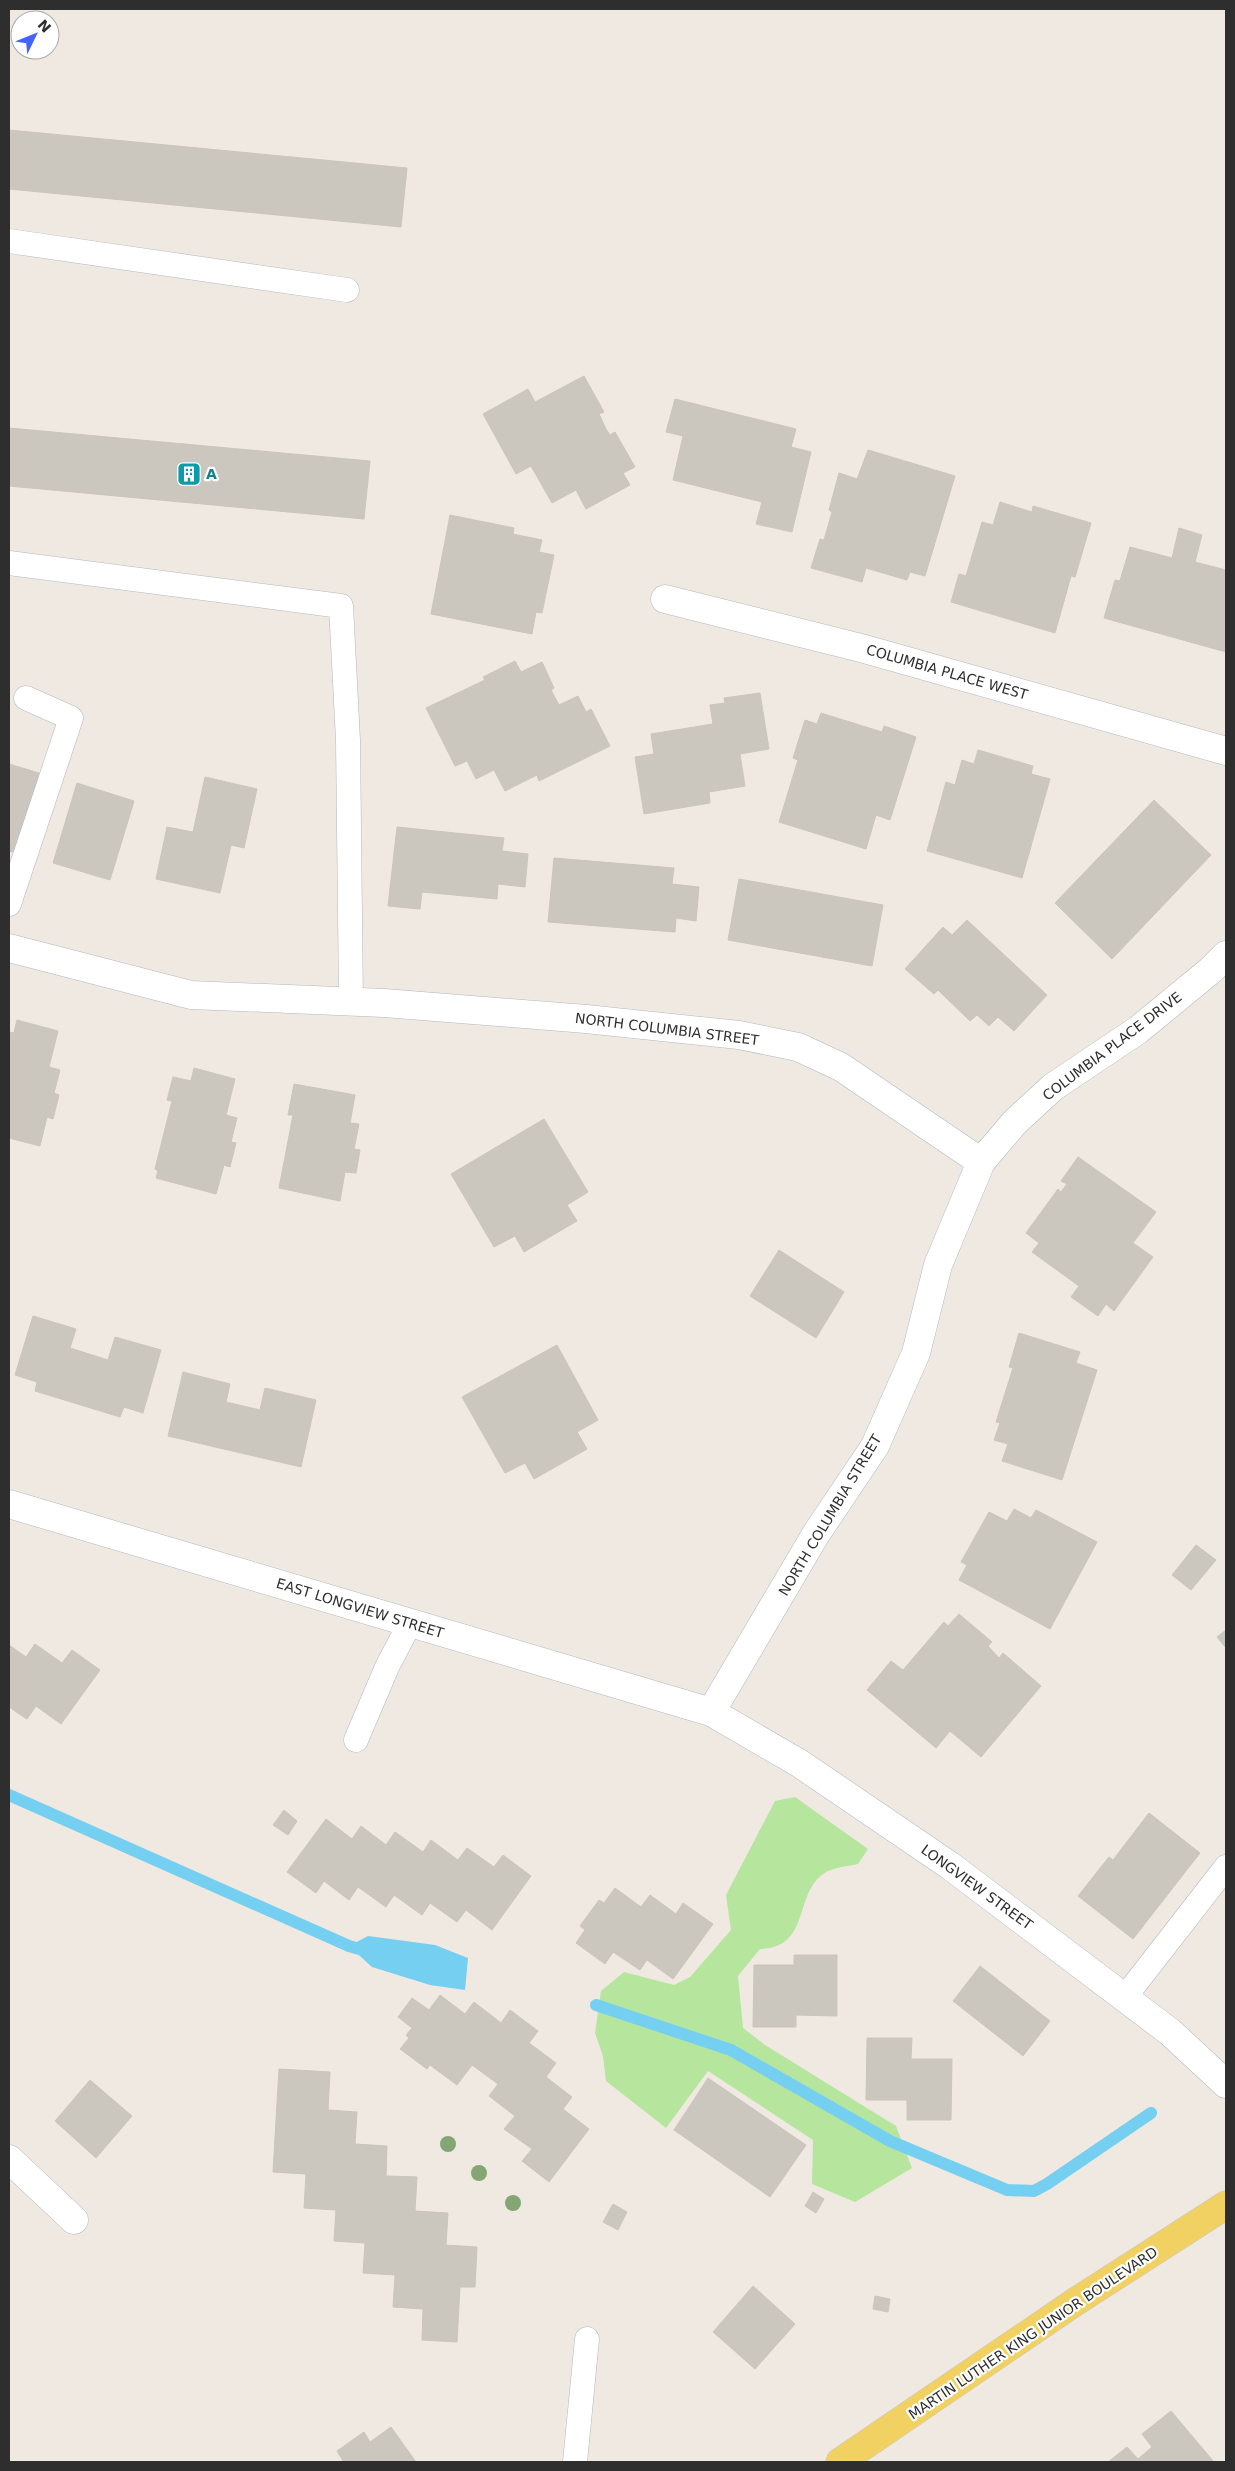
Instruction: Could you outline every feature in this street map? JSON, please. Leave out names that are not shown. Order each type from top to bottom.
[{"type":"main road","name":"MARTIN LUTHER KING JUNIOR BOULEVARD","points":[[840,2462],[1075,2302],[1226,2205]]},
{"type":"street","name":"COLUMBIA PLACE WEST","points":[[665,599],[861,648],[1226,751]]},
{"type":"street","name":"NORTH COLUMBIA STREET","points":[[9,948],[191,995],[351,1002],[605,1021],[739,1035],[798,1047],[841,1067],[981,1162],[938,1265],[916,1353],[875,1446],[816,1534],[711,1712]]},
{"type":"street","name":"COLUMBIA PLACE DRIVE","points":[[981,1162],[1015,1122],[1053,1087],[1138,1030],[1211,970],[1226,955]]},
{"type":"street","name":"EAST LONGVIEW STREET","points":[[9,1504],[711,1712]]},
{"type":"street","name":"LONGVIEW STREET","points":[[711,1712],[799,1763],[949,1865],[1170,2032],[1226,2084]]},
{"type":"street","points":[[9,2159],[74,2220]]},
{"type":"lane","points":[[9,241],[347,290]]},
{"type":"lane","points":[[9,563],[341,606],[348,740],[351,1002]]},
{"type":"lane","points":[[9,904],[71,718],[26,698]]},
{"type":"lane","points":[[356,1740],[387,1667],[410,1623]]},
{"type":"lane","points":[[1125,1997],[1226,1867]]},
{"type":"lane","points":[[575,2462],[587,2339]]},
{"type":"green space","points":[[795,1797],[868,1849],[858,1864],[828,1871],[817,1879],[810,1891],[795,1929],[788,1939],[777,1946],[760,1949],[738,1976],[743,2028],[765,2045],[896,2126],[912,2168],[855,2202],[812,2184],[813,2140],[708,2071],[666,2128],[606,2081],[603,2056],[595,2033],[601,1991],[624,1972],[674,1985],[690,1977],[731,1930],[726,1895],[775,1801]]},
{"type":"water","points":[[368,1936],[435,1945],[468,1958],[465,1990],[430,1985],[372,1967],[349,1946]]},
{"type":"building","points":[[9,130],[407,168],[401,227],[9,189]]},
{"type":"building","points":[[584,376],[604,412],[599,414],[606,429],[610,435],[615,432],[635,467],[623,473],[630,485],[586,509],[576,490],[552,503],[531,466],[516,474],[483,414],[528,389],[535,402]]},
{"type":"building","points":[[675,399],[796,429],[791,447],[811,452],[792,532],[756,524],[762,502],[673,480],[683,436],[666,432]]},
{"type":"building","name":"A","points":[[9,428],[370,461],[364,519],[9,486]]},
{"type":"building","points":[[868,450],[955,476],[925,576],[910,572],[907,580],[866,568],[862,582],[811,568],[820,539],[824,540],[832,512],[829,510],[839,473],[857,479]]},
{"type":"building","points":[[1000,502],[1032,512],[1033,506],[1091,523],[1075,577],[1071,576],[1055,633],[951,602],[959,574],[966,576],[982,522],[993,525]]},
{"type":"building","points":[[450,515],[514,528],[513,534],[542,540],[539,552],[554,555],[542,613],[536,612],[532,634],[431,614]]},
{"type":"building","points":[[1179,528],[1202,535],[1195,562],[1226,570],[1226,652],[1104,618],[1115,580],[1120,581],[1130,547],[1172,558]]},
{"type":"building","points":[[515,661],[521,672],[542,662],[554,688],[551,690],[559,705],[578,696],[586,712],[591,709],[610,746],[539,781],[537,775],[505,791],[494,770],[476,779],[467,761],[455,766],[426,708],[485,680],[483,677]]},
{"type":"building","points":[[760,693],[769,749],[740,754],[745,786],[709,792],[710,803],[644,814],[635,757],[654,754],[651,734],[713,724],[710,705],[725,703],[724,698]]},
{"type":"building","points":[[821,713],[882,732],[884,726],[916,737],[890,820],[876,815],[866,849],[779,822],[798,760],[793,758],[805,720],[817,724]]},
{"type":"building","points":[[978,750],[1033,766],[1031,774],[1050,779],[1022,878],[927,851],[946,782],[955,785],[962,760],[974,764]]},
{"type":"building","points":[[9,764],[39,773],[16,853],[9,851]]},
{"type":"building","points":[[205,777],[257,789],[244,848],[231,845],[220,893],[156,879],[167,827],[193,832]]},
{"type":"building","points":[[77,783],[134,801],[110,880],[53,863]]},
{"type":"building","points":[[1154,800],[1211,855],[1112,959],[1055,903]]},
{"type":"building","points":[[397,827],[504,838],[502,851],[528,854],[525,887],[498,884],[497,899],[422,892],[420,909],[388,906]]},
{"type":"building","points":[[554,858],[674,868],[672,884],[699,887],[696,921],[676,918],[675,932],[548,922]]},
{"type":"building","points":[[739,879],[883,905],[872,966],[728,940]]},
{"type":"building","points":[[967,920],[1047,995],[1014,1031],[998,1017],[989,1026],[977,1015],[970,1021],[938,990],[934,994],[905,969],[943,927],[952,935]]},
{"type":"building","points":[[17,1020],[58,1031],[49,1067],[60,1070],[54,1093],[59,1095],[53,1119],[47,1117],[40,1146],[9,1138],[9,1032],[14,1033]]},
{"type":"building","points":[[194,1068],[235,1079],[226,1115],[237,1118],[231,1142],[236,1143],[230,1167],[224,1165],[216,1194],[156,1178],[158,1171],[155,1169],[172,1101],[167,1100],[173,1077],[191,1081]]},
{"type":"building","points":[[294,1084],[355,1095],[350,1123],[359,1124],[354,1149],[360,1150],[356,1173],[345,1172],[340,1201],[279,1188],[293,1115],[288,1115]]},
{"type":"building","points":[[544,1119],[588,1192],[567,1205],[577,1221],[524,1252],[515,1236],[494,1247],[451,1174]]},
{"type":"building","points":[[1078,1157],[1156,1212],[1133,1243],[1153,1257],[1114,1311],[1106,1304],[1098,1316],[1071,1297],[1079,1286],[1032,1252],[1039,1243],[1026,1233],[1058,1189],[1061,1192],[1067,1184],[1061,1181]]},
{"type":"building","points":[[779,1250],[844,1292],[816,1338],[750,1296]]},
{"type":"building","points":[[33,1316],[76,1329],[70,1348],[108,1360],[115,1337],[161,1350],[143,1413],[124,1407],[120,1417],[35,1391],[37,1382],[15,1375]]},
{"type":"building","points":[[1019,1333],[1080,1352],[1076,1363],[1097,1370],[1062,1480],[1002,1461],[1008,1444],[994,1440],[1000,1423],[996,1422],[1013,1368],[1009,1367]]},
{"type":"building","points":[[557,1345],[598,1420],[577,1432],[587,1449],[534,1479],[525,1463],[505,1473],[462,1397]]},
{"type":"building","points":[[183,1372],[230,1384],[226,1402],[260,1410],[265,1388],[316,1400],[301,1467],[168,1436]]},
{"type":"building","points":[[1014,1509],[1031,1518],[1036,1510],[1097,1542],[1050,1629],[959,1580],[967,1565],[961,1562],[989,1512],[1007,1521]]},
{"type":"building","points":[[1196,1545],[1216,1560],[1191,1590],[1172,1575]]},
{"type":"building","points":[[959,1614],[992,1642],[988,1646],[999,1658],[1003,1653],[1041,1686],[981,1757],[950,1731],[936,1748],[867,1690],[891,1661],[903,1670],[944,1622],[948,1626]]},
{"type":"building","points":[[1226,1630],[1226,1648],[1217,1637]]},
{"type":"building","points":[[35,1644],[62,1663],[72,1650],[100,1670],[61,1724],[36,1706],[27,1719],[9,1707],[9,1645],[26,1657]]},
{"type":"building","points":[[284,1810],[297,1821],[288,1835],[273,1825]]},
{"type":"building","points":[[1149,1813],[1200,1853],[1133,1939],[1078,1896],[1109,1857],[1113,1860]]},
{"type":"building","points":[[326,1819],[352,1839],[361,1826],[386,1845],[395,1832],[423,1852],[431,1840],[458,1860],[467,1848],[494,1867],[503,1855],[531,1876],[492,1930],[466,1910],[457,1922],[430,1903],[422,1915],[394,1895],[386,1907],[358,1887],[349,1900],[324,1881],[316,1893],[287,1872]]},
{"type":"building","points":[[615,1888],[641,1907],[650,1895],[676,1914],[683,1903],[713,1924],[673,1979],[647,1960],[640,1970],[613,1952],[605,1964],[576,1943],[585,1930],[580,1926],[599,1900],[604,1903]]},
{"type":"building","points":[[794,1955],[837,1955],[837,2016],[796,2015],[796,2027],[753,2027],[754,1965],[794,1965]]},
{"type":"building","points":[[980,1966],[1050,2021],[1023,2056],[953,2001]]},
{"type":"building","points":[[440,1995],[465,2014],[474,2002],[501,2023],[510,2010],[538,2031],[529,2043],[556,2063],[546,2077],[572,2097],[563,2109],[589,2129],[549,2182],[522,2161],[532,2149],[504,2129],[515,2116],[489,2096],[498,2084],[472,2065],[457,2085],[430,2065],[427,2069],[400,2049],[409,2038],[406,2035],[412,2028],[398,2017],[412,1998],[429,2010]]},
{"type":"building","points":[[867,2038],[912,2038],[911,2059],[952,2059],[951,2120],[907,2120],[907,2100],[866,2100]]},
{"type":"building","points":[[279,2069],[330,2072],[328,2110],[357,2112],[355,2144],[387,2146],[386,2176],[417,2177],[415,2211],[448,2213],[446,2245],[477,2247],[475,2287],[460,2287],[457,2342],[422,2340],[423,2309],[393,2307],[395,2275],[363,2273],[365,2243],[334,2241],[336,2210],[304,2208],[306,2174],[273,2172]]},
{"type":"building","points":[[708,2078],[806,2145],[770,2197],[674,2130]]},
{"type":"building","points":[[90,2080],[132,2116],[96,2158],[55,2121]]},
{"type":"building","points":[[813,2192],[824,2199],[816,2213],[805,2206]]},
{"type":"building","points":[[613,2204],[627,2212],[618,2230],[603,2222]]},
{"type":"building","points":[[753,2286],[795,2324],[755,2369],[713,2332]]},
{"type":"building","points":[[875,2296],[890,2299],[888,2312],[873,2309]]},
{"type":"building","points":[[1171,2411],[1214,2462],[1108,2462],[1127,2447],[1138,2459],[1152,2447],[1142,2434]]},
{"type":"building","points":[[391,2427],[416,2462],[341,2462],[343,2461],[337,2451],[364,2432],[370,2442]]},
{"type":"waterway","points":[[9,1795],[349,1946],[366,1951]]},
{"type":"waterway","points":[[596,2005],[731,2050],[890,2141],[1007,2190],[1034,2191],[1151,2113]]},
{"type":"place","name":"A","points":[[189,474]]}]
